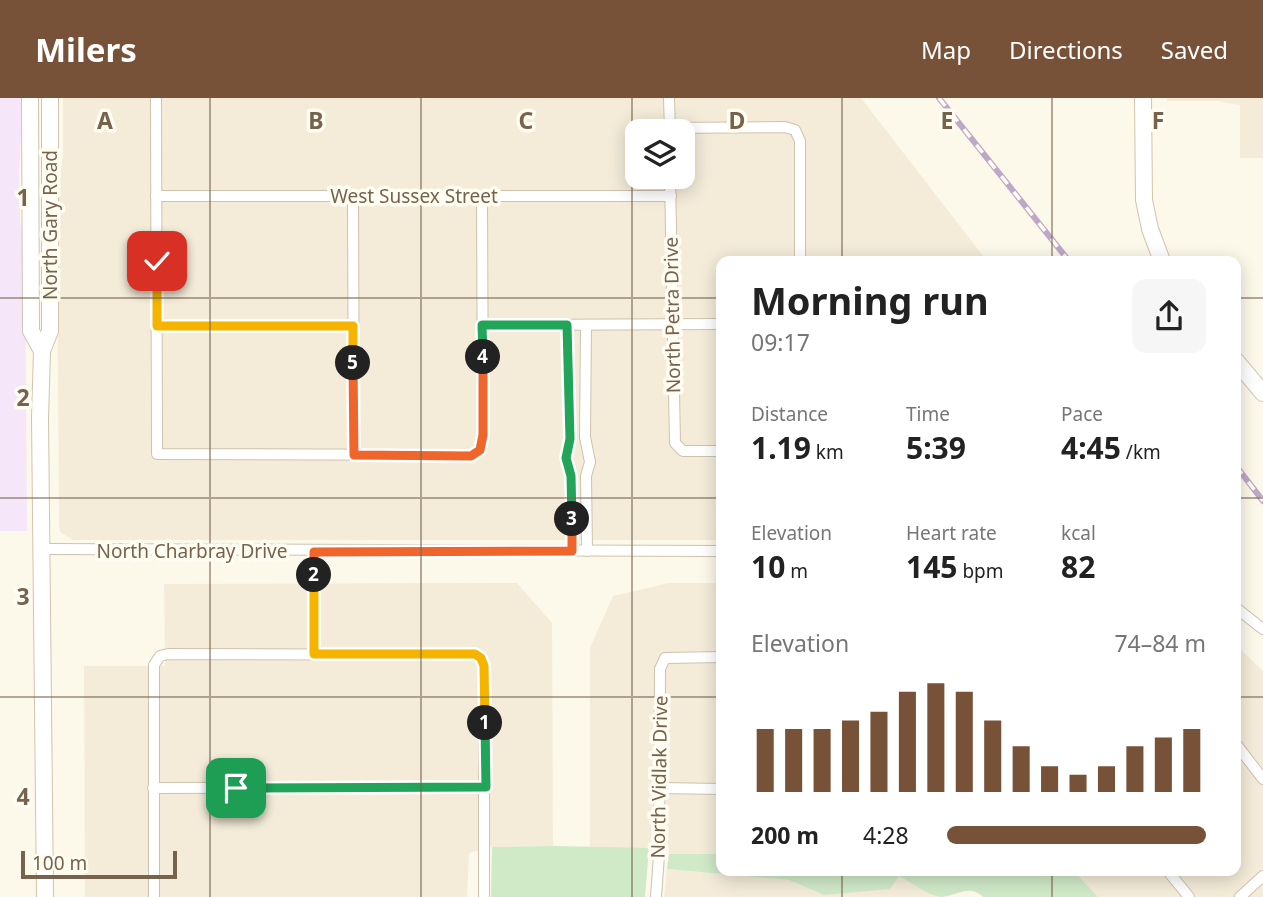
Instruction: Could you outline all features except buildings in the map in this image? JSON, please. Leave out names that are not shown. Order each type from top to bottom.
[{"type":"main road","name":"North Gary Road","points":[[30,98],[32,331],[41,351],[45,897]]},
{"type":"main road","name":"North Gary Road","points":[[41,351],[50,331],[50,98]]},
{"type":"main road","points":[[1143,98],[1144,200],[1150,229],[1160,256]]},
{"type":"main road","points":[[1241,367],[1263,393]]},
{"type":"street","points":[[156,98],[157,454],[471,456],[480,450],[483,435],[482,196]]},
{"type":"street","points":[[669,98],[670,119]]},
{"type":"street","points":[[695,129],[785,127],[795,130],[800,141],[800,256]]},
{"type":"street","name":"North Petra Drive","points":[[671,189],[675,443],[683,451],[716,451]]},
{"type":"street","name":"West Sussex Street","points":[[156,196],[671,196]]},
{"type":"street","points":[[353,196],[354,455]]},
{"type":"street","points":[[482,325],[716,324]]},
{"type":"street","points":[[567,325],[570,439],[566,458],[571,476],[572,551]]},
{"type":"street","points":[[586,325],[585,437],[590,462],[586,476],[587,551]]},
{"type":"street","points":[[157,326],[353,326]]},
{"type":"street","points":[[567,448],[576,443],[588,446]]},
{"type":"street","name":"North Charbray Drive","points":[[42,549],[314,552],[716,551]]},
{"type":"street","points":[[314,552],[314,654]]},
{"type":"street","points":[[1241,612],[1263,629]]},
{"type":"street","points":[[154,897],[154,665],[160,656],[168,654],[475,654],[481,658],[484,666],[486,787],[484,897]]},
{"type":"street","name":"North Vidlak Drive","points":[[656,897],[660,669],[665,658],[716,657]]},
{"type":"street","points":[[1241,750],[1263,778]]},
{"type":"street","points":[[153,788],[486,787]]},
{"type":"street","points":[[660,788],[716,789]]},
{"type":"street","points":[[1172,876],[1189,897]]},
{"type":"street","points":[[1240,897],[1263,876]]},
{"type":"shaded area","points":[[0,98],[23,98],[19,171],[20,221],[25,259],[27,531],[0,531]]},
{"type":"shaded area","points":[[63,98],[861,98],[983,256],[716,256],[716,540],[73,540],[60,532],[57,209],[63,151]]},
{"type":"shaded area","points":[[1167,98],[1263,98],[1263,158],[1240,158],[1240,105],[1217,101],[1167,101]]},
{"type":"shaded area","points":[[517,583],[552,623],[553,846],[492,847],[469,853],[467,897],[85,897],[84,666],[165,666],[164,584]]},
{"type":"shaded area","points":[[669,583],[716,583],[716,854],[669,854],[669,848],[590,849],[590,648],[613,596]]},
{"type":"shaded area","points":[[1241,650],[1263,671],[1263,897],[1098,897],[1079,876],[1241,876]]},
{"type":"shaded area","points":[[667,869],[716,873],[716,876],[789,880],[824,895],[901,876],[938,897],[664,897]]},
{"type":"green space","points":[[492,847],[649,848],[645,897],[491,897]]},
{"type":"green space","points":[[669,854],[716,854],[716,873],[667,869]]},
{"type":"green space","points":[[745,876],[899,876],[890,889],[824,895],[789,880]]},
{"type":"green space","points":[[899,876],[1079,876],[1098,897],[983,897],[973,891],[967,891],[940,897]]},
{"type":"railway","points":[[939,98],[1065,256]]},
{"type":"railway","points":[[1241,472],[1263,501]]},
{"type":"route","points":[[157,261],[157,326],[353,326],[354,455],[471,456],[480,450],[483,435],[482,325],[567,325],[570,439],[566,458],[571,476],[572,551],[314,552],[314,654],[475,654],[481,658],[484,666],[486,787],[236,788]]}]
